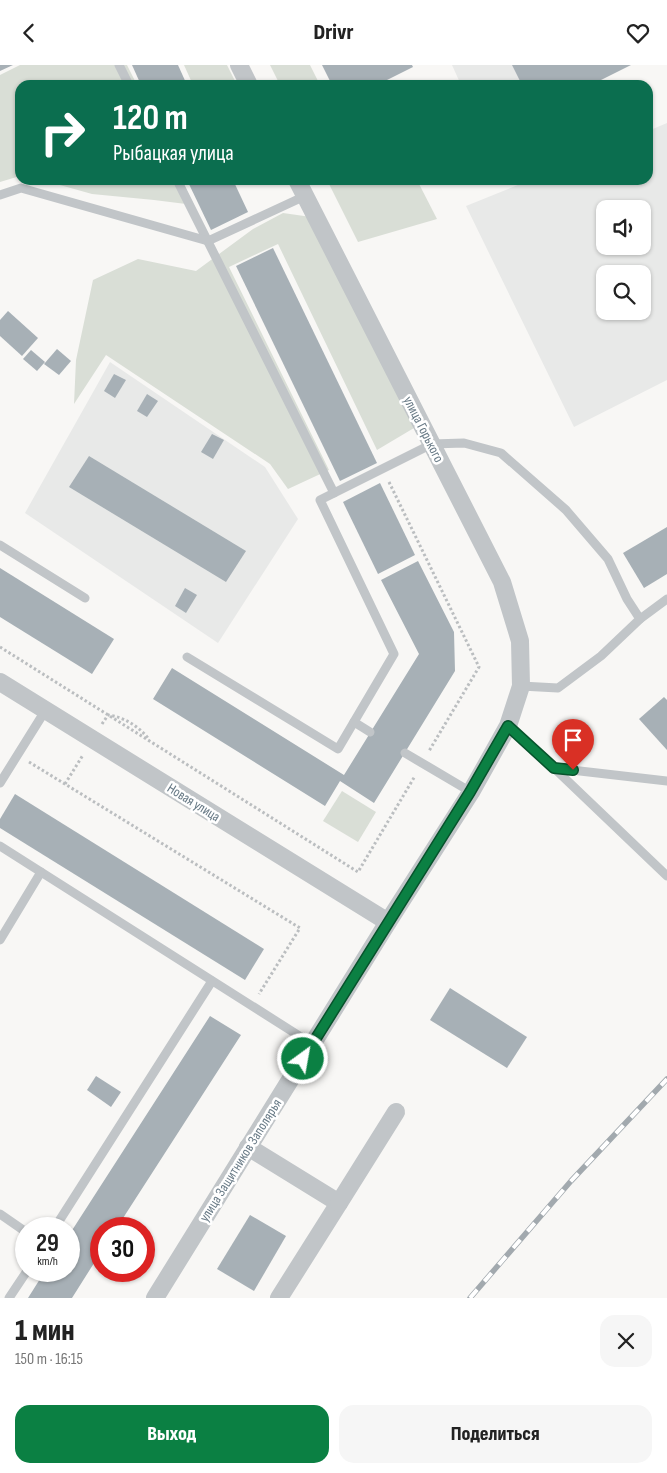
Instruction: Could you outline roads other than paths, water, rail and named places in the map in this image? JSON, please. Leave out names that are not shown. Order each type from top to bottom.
[{"type":"street","points":[[239,65],[246,80]]},
{"type":"street","name":"улица Горького","points":[[300,185],[502,582],[520,641],[521,687]]},
{"type":"street","name":"Новая улица","points":[[0,682],[388,922]]},
{"type":"street","name":"улица Защитников Заполярья","points":[[154,1298],[470,792],[508,726],[521,687]]},
{"type":"street","points":[[279,1298],[396,1112]]},
{"type":"street","points":[[248,1147],[338,1203]]},
{"type":"lane","points":[[118,65],[126,80]]},
{"type":"lane","points":[[180,185],[334,493]]},
{"type":"lane","points":[[0,195],[21,188],[208,241],[306,196]]},
{"type":"lane","points":[[187,657],[338,749],[394,654],[320,500],[432,444],[464,443],[501,453],[566,511],[608,559],[627,599],[640,619]]},
{"type":"lane","points":[[0,545],[85,598]]},
{"type":"lane","points":[[521,687],[558,688],[601,656],[640,619],[667,599]]},
{"type":"lane","points":[[0,783],[45,711]]},
{"type":"lane","points":[[354,722],[370,732]]},
{"type":"lane","points":[[508,726],[667,876]]},
{"type":"lane","points":[[405,753],[470,792]]},
{"type":"lane","points":[[554,768],[667,781]]},
{"type":"lane","points":[[0,846],[312,1044]]},
{"type":"lane","points":[[0,940],[41,872]]},
{"type":"lane","points":[[62,1217],[212,981]]},
{"type":"lane","points":[[0,1214],[15,1224]]},
{"type":"lane","points":[[9,1298],[19,1282]]},
{"type":"railway","points":[[470,1298],[571,1181],[667,1079]]}]
